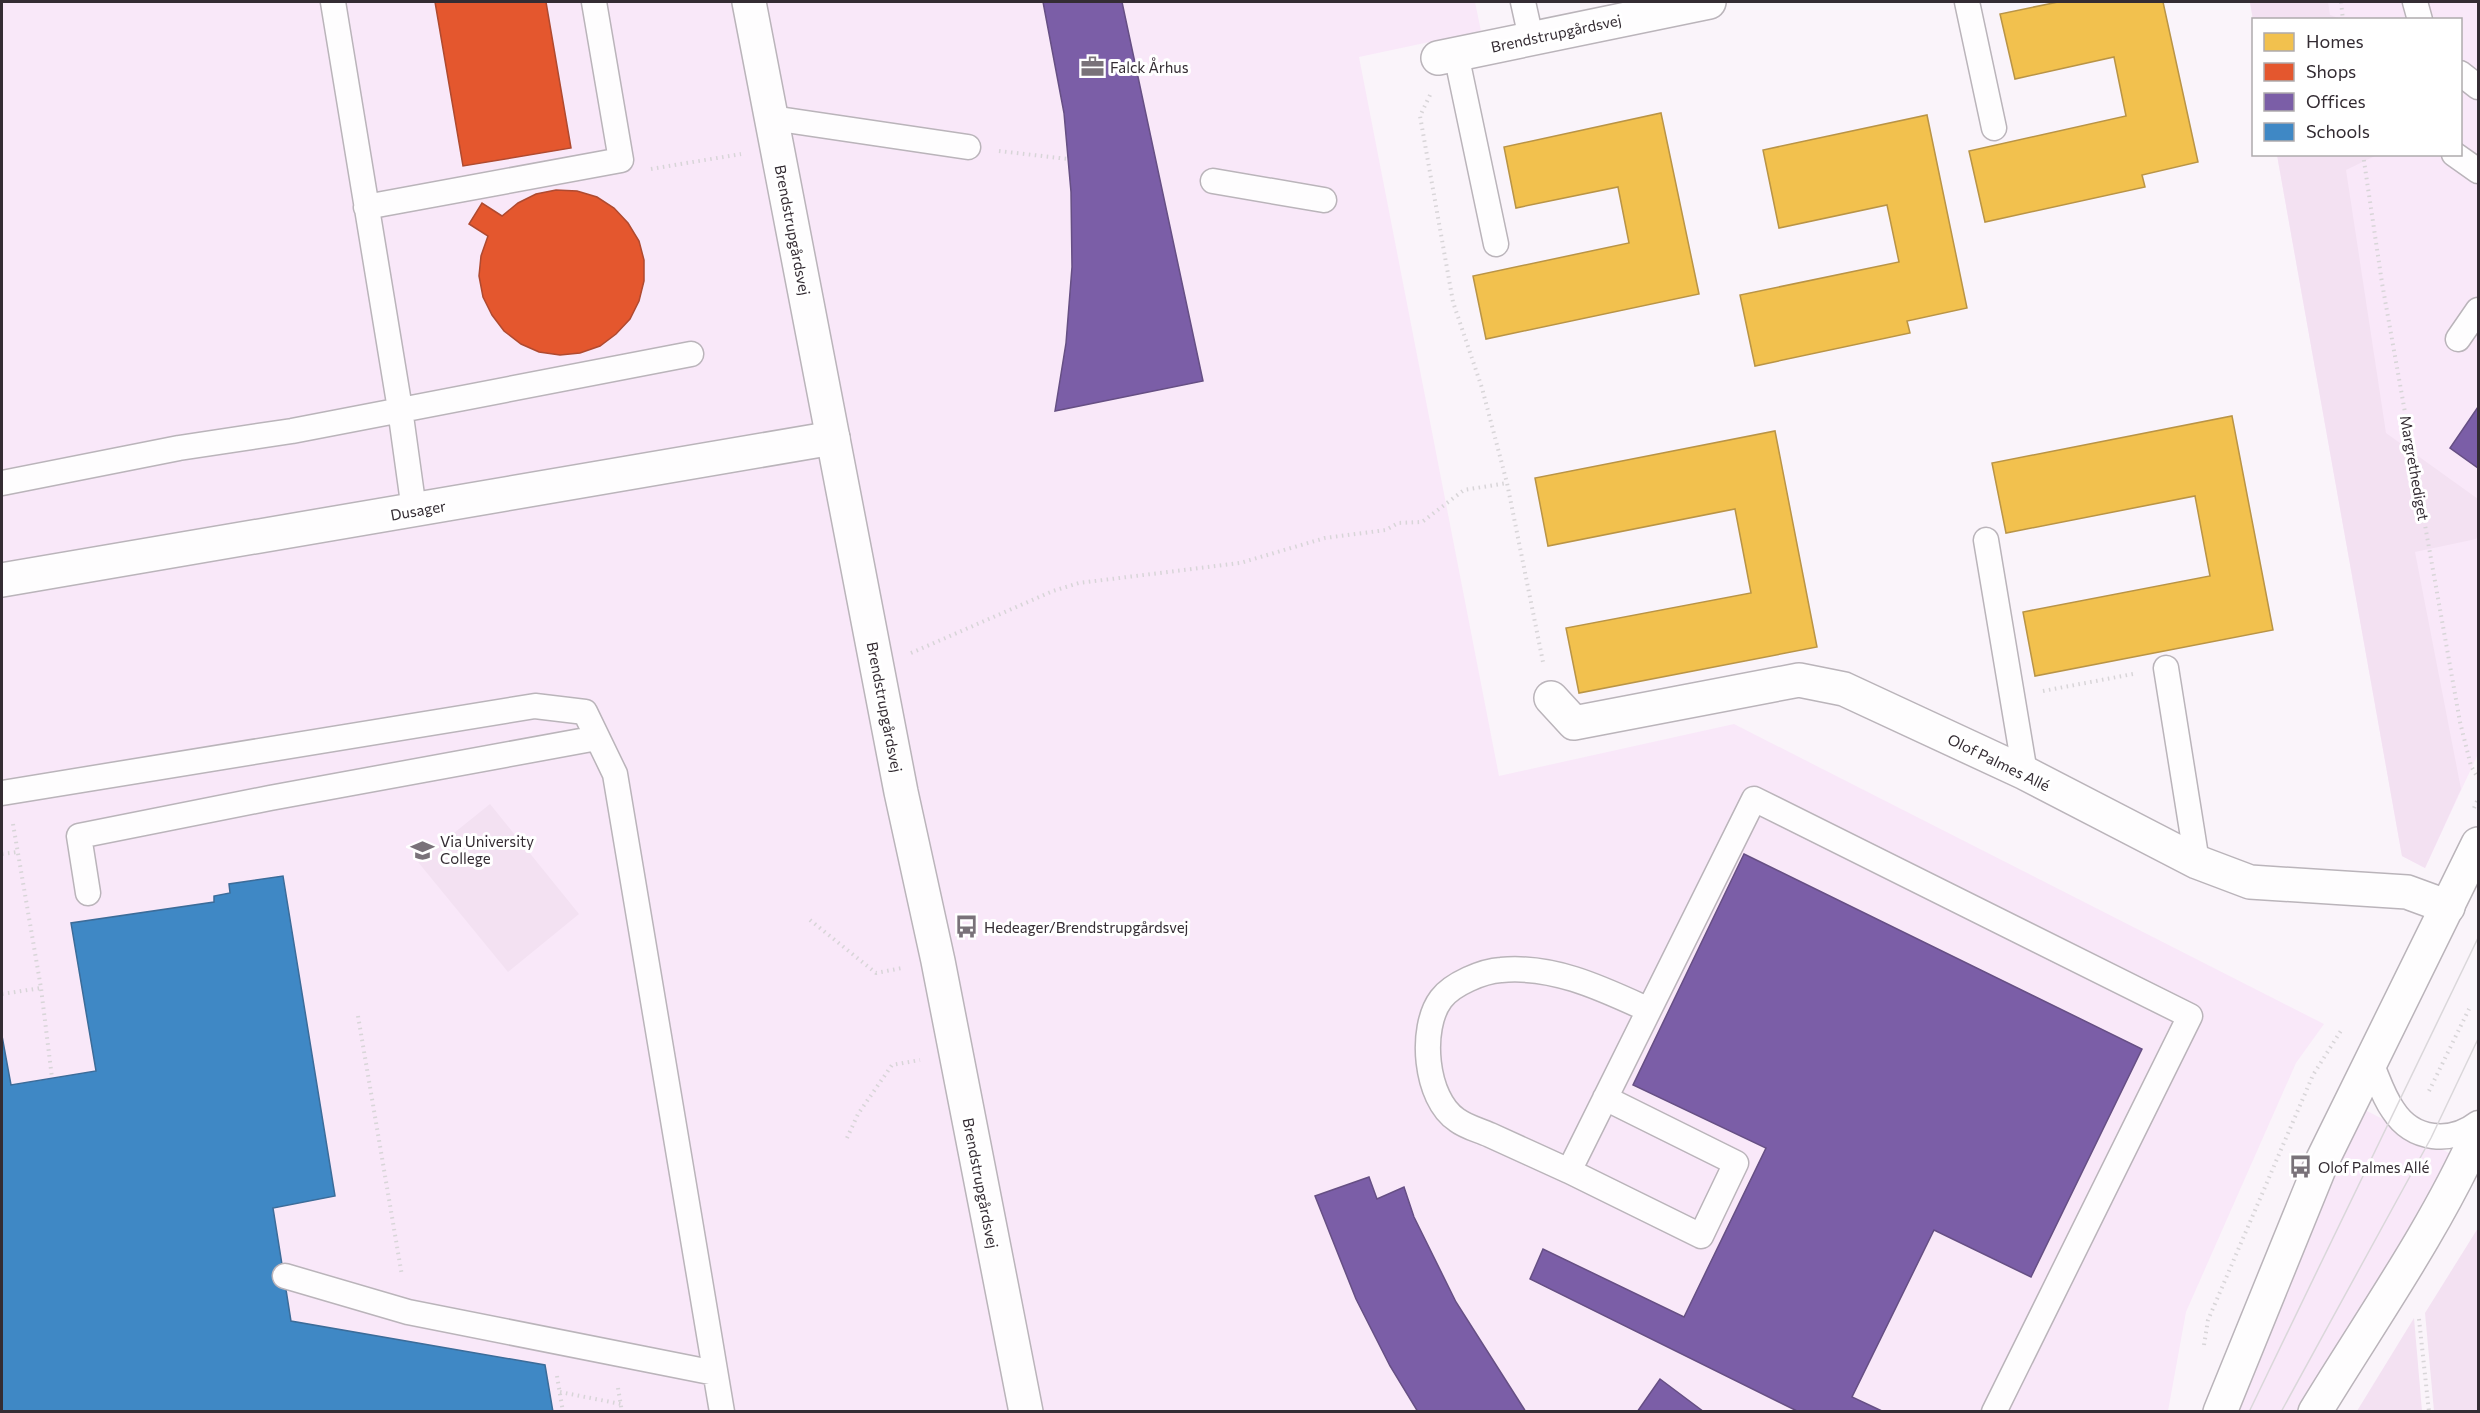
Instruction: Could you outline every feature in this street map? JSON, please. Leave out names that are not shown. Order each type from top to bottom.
[{"type":"street","name":"Brendstrupgårdsvej","points":[[749,2],[901,792],[938,961],[1026,1412]]},
{"type":"street","name":"Brendstrupgårdsvej","points":[[1447,56],[1710,2]]},
{"type":"street","name":"Dusager","points":[[2,580],[834,438]]},
{"type":"street","name":"Olof Palmes Allé","points":[[1551,698],[1574,723],[1799,680],[1844,689],[2025,773],[2197,862],[2250,882],[2407,892],[2448,907]]},
{"type":"street","points":[[2220,1412],[2323,1159],[2478,844]]},
{"type":"street","points":[[2315,1412],[2424,1236],[2460,1172],[2478,1133]]},
{"type":"lane","points":[[333,2],[400,409],[414,510]]},
{"type":"lane","points":[[366,207],[621,160],[594,2]]},
{"type":"lane","points":[[1523,2],[1531,38]]},
{"type":"lane","points":[[1967,2],[1994,128]]},
{"type":"lane","points":[[1447,56],[1496,244]]},
{"type":"lane","points":[[2462,75],[2478,87]]},
{"type":"lane","points":[[775,133],[969,147]]},
{"type":"lane","points":[[2457,156],[2478,171]]},
{"type":"lane","points":[[1214,182],[1324,200]]},
{"type":"lane","points":[[2458,339],[2478,310]]},
{"type":"lane","points":[[2,483],[179,448],[292,431],[692,354]]},
{"type":"lane","points":[[1986,540],[2025,773]]},
{"type":"lane","points":[[2166,668],[2197,862]]},
{"type":"lane","points":[[4,793],[535,706],[585,712],[615,774],[722,1412]]},
{"type":"lane","points":[[88,892],[79,836],[270,798],[597,738]]},
{"type":"lane","points":[[1569,1171],[1754,799],[2190,1016],[1994,1412]]},
{"type":"lane","points":[[1605,1098],[1736,1163],[1701,1236],[1569,1171],[1456,1120],[1436,1094],[1428,1058],[1430,1022],[1441,998],[1469,978],[1500,970],[1534,970],[1588,983],[1649,1010]]},
{"type":"lane","points":[[2371,1063],[2383,1094],[2394,1113],[2410,1128],[2431,1138],[2450,1137],[2467,1132],[2478,1123]]},
{"type":"lane","points":[[285,1276],[408,1312],[715,1373]]},
{"type":"path","points":[[2341,2],[2343,18]]},
{"type":"path","points":[[1447,56],[1420,116],[1453,302],[1482,388],[1507,483],[1551,698]]},
{"type":"path","points":[[621,160],[634,172],[775,133]]},
{"type":"path","points":[[969,147],[1068,159]]},
{"type":"path","name":"Margrethediget","points":[[2363,156],[2382,283],[2460,722],[2470,766],[2478,778]]},
{"type":"path","points":[[877,668],[1070,585],[1240,563],[1325,538],[1386,530],[1398,523],[1422,522],[1464,490],[1507,483]]},
{"type":"path","points":[[2013,696],[2166,668]]},
{"type":"path","points":[[4,793],[41,988],[52,1078]]},
{"type":"path","points":[[2,854],[17,852]]},
{"type":"path","points":[[810,920],[876,973],[938,961]]},
{"type":"path","points":[[2,994],[41,988]]},
{"type":"path","points":[[2429,1091],[2469,1009]]},
{"type":"path","points":[[358,1016],[401,1272]]},
{"type":"path","points":[[847,1138],[858,1114],[892,1065],[956,1053]]},
{"type":"path","points":[[2418,1314],[2429,1412]]},
{"type":"path","points":[[559,1392],[621,1404]]},
{"type":"shaded area","points":[[2,2],[1475,2],[1481,31],[1359,57],[1499,776],[1734,724],[2324,1024],[2296,1063],[2186,1312],[2168,1411],[2,1412]]},
{"type":"shaded area","points":[[2250,2],[2478,2],[2478,754],[2425,868],[2402,856],[2277,156],[2462,156],[2462,18],[2253,18]]},
{"type":"shaded area","points":[[2250,2],[2328,2],[2330,15],[2338,18],[2253,18]]},
{"type":"shaded area","points":[[2277,156],[2375,156],[2346,170],[2386,433],[2478,499],[2476,539],[2415,552],[2461,789],[2425,868],[2402,856]]},
{"type":"shaded area","points":[[490,804],[579,914],[508,972],[418,862]]},
{"type":"shaded area","points":[[2363,1109],[2457,1157],[2304,1411],[2234,1412]]},
{"type":"shaded area","points":[[2478,1228],[2478,1411],[2434,1411],[2425,1313]]},
{"type":"shaded area","points":[[2414,1318],[2422,1411],[2357,1411]]},
{"type":"building: Homes","points":[[2058,2],[2163,2],[2198,162],[2142,175],[2145,187],[1985,222],[1969,151],[2126,116],[2114,57],[2015,79],[2000,14]]},
{"type":"building: Homes","points":[[1661,113],[1699,294],[1486,339],[1473,276],[1629,243],[1618,187],[1516,208],[1504,147]]},
{"type":"building: Homes","points":[[1927,115],[1967,308],[1907,321],[1910,333],[1755,366],[1740,295],[1899,262],[1887,205],[1779,228],[1763,150]]},
{"type":"building: Homes","points":[[2232,416],[2273,630],[2035,676],[2023,612],[2210,576],[2195,496],[2006,533],[1992,463]]},
{"type":"building: Homes","points":[[1775,431],[1817,647],[1579,693],[1566,628],[1751,593],[1735,509],[1548,546],[1535,478]]},
{"type":"building: Shops","points":[[435,2],[546,2],[571,148],[463,166]]},
{"type":"building: Shops","points":[[556,190],[577,191],[597,197],[614,208],[628,223],[639,241],[644,260],[644,281],[639,301],[630,319],[600,346],[580,353],[560,355],[539,352],[521,344],[504,331],[492,315],[483,297],[479,276],[481,256],[488,236],[469,224],[482,203],[502,216],[518,203],[536,194]]},
{"type":"building: Offices","points":[[1043,2],[1122,2],[1203,381],[1055,411],[1066,343],[1072,267],[1071,192],[1064,113]]},
{"type":"building: Offices","points":[[2478,407],[2478,468],[2450,448]]},
{"type":"building: Offices","points":[[1744,854],[2142,1049],[2031,1277],[1934,1230],[1852,1397],[1884,1412],[1799,1412],[1530,1279],[1543,1249],[1684,1317],[1766,1148],[1633,1085]]},
{"type":"building: Offices","points":[[1369,1177],[1377,1199],[1404,1187],[1414,1217],[1456,1302],[1526,1412],[1418,1412],[1390,1366],[1356,1299],[1315,1196]]},
{"type":"building: Offices","points":[[1660,1379],[1704,1412],[1637,1412]]},
{"type":"building: Schools","points":[[283,876],[335,1196],[273,1208],[291,1321],[545,1365],[553,1412],[2,1412],[2,1036],[11,1085],[96,1071],[71,923],[214,902],[214,896],[230,893],[229,884]]},
{"type":"tram line","points":[[2249,1412],[2478,938]]},
{"type":"tram line","points":[[2281,1412],[2431,1138],[2478,1039]]},
{"type":"place","name":"Falck Århus","points":[[1092,67]]},
{"type":"place","name":"Via University College","points":[[422,850]]},
{"type":"place","name":"Hedeager/Brendstrupgårdsvej","points":[[966,927]]},
{"type":"place","name":"Olof Palmes Allé","points":[[2300,1167]]}]
